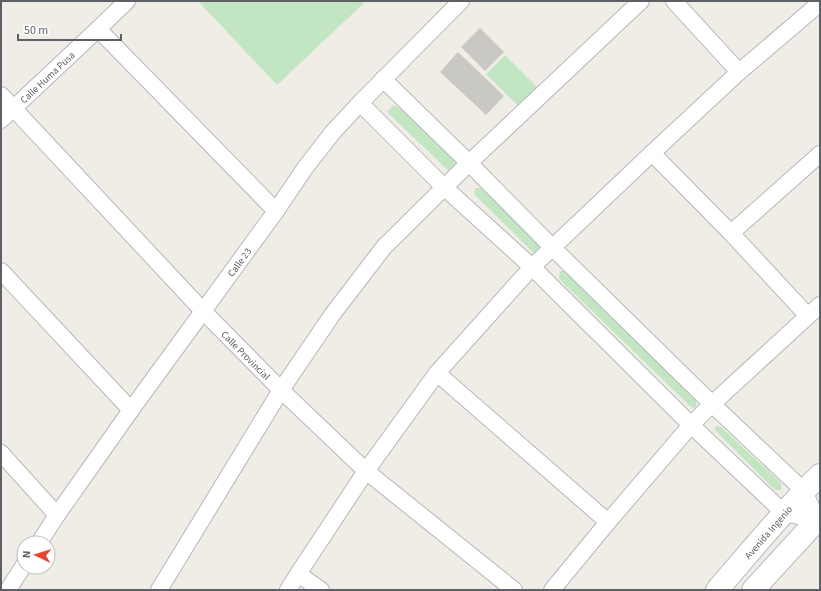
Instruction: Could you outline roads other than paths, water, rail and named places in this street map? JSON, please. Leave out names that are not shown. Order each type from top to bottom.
[{"type":"street","name":"Calle Huma Pusa","points":[[1,120],[127,1]]},
{"type":"street","name":"Calle 23","points":[[44,535],[131,410],[276,211],[305,168],[333,132],[382,79],[461,1]]},
{"type":"street","points":[[159,590],[281,390],[332,315],[384,247],[469,163],[641,1]]},
{"type":"street","points":[[674,1],[739,72]]},
{"type":"street","points":[[288,590],[366,470],[437,373],[532,267],[739,72],[820,3]]},
{"type":"street","points":[[98,29],[276,211]]},
{"type":"street","points":[[382,79],[712,404],[804,490],[819,520]]},
{"type":"street","name":"Calle Provincial","points":[[1,95],[203,312],[281,390],[366,470],[514,590]]},
{"type":"street","points":[[360,103],[445,188],[532,267],[691,425],[784,513],[819,520]]},
{"type":"street","points":[[652,153],[731,233],[808,316]]},
{"type":"street","points":[[731,233],[820,154]]},
{"type":"street","points":[[1,271],[131,410]]},
{"type":"street","points":[[552,590],[691,425],[820,305]]},
{"type":"street","points":[[437,373],[608,522]]},
{"type":"street","points":[[1,453],[57,515]]},
{"type":"street","name":"Avenida Ingenio","points":[[717,590],[804,490],[820,475]]},
{"type":"street","points":[[754,590],[819,520]]},
{"type":"street","points":[[298,574],[321,590]]},
{"type":"street","points":[[8,590],[18,575]]}]
